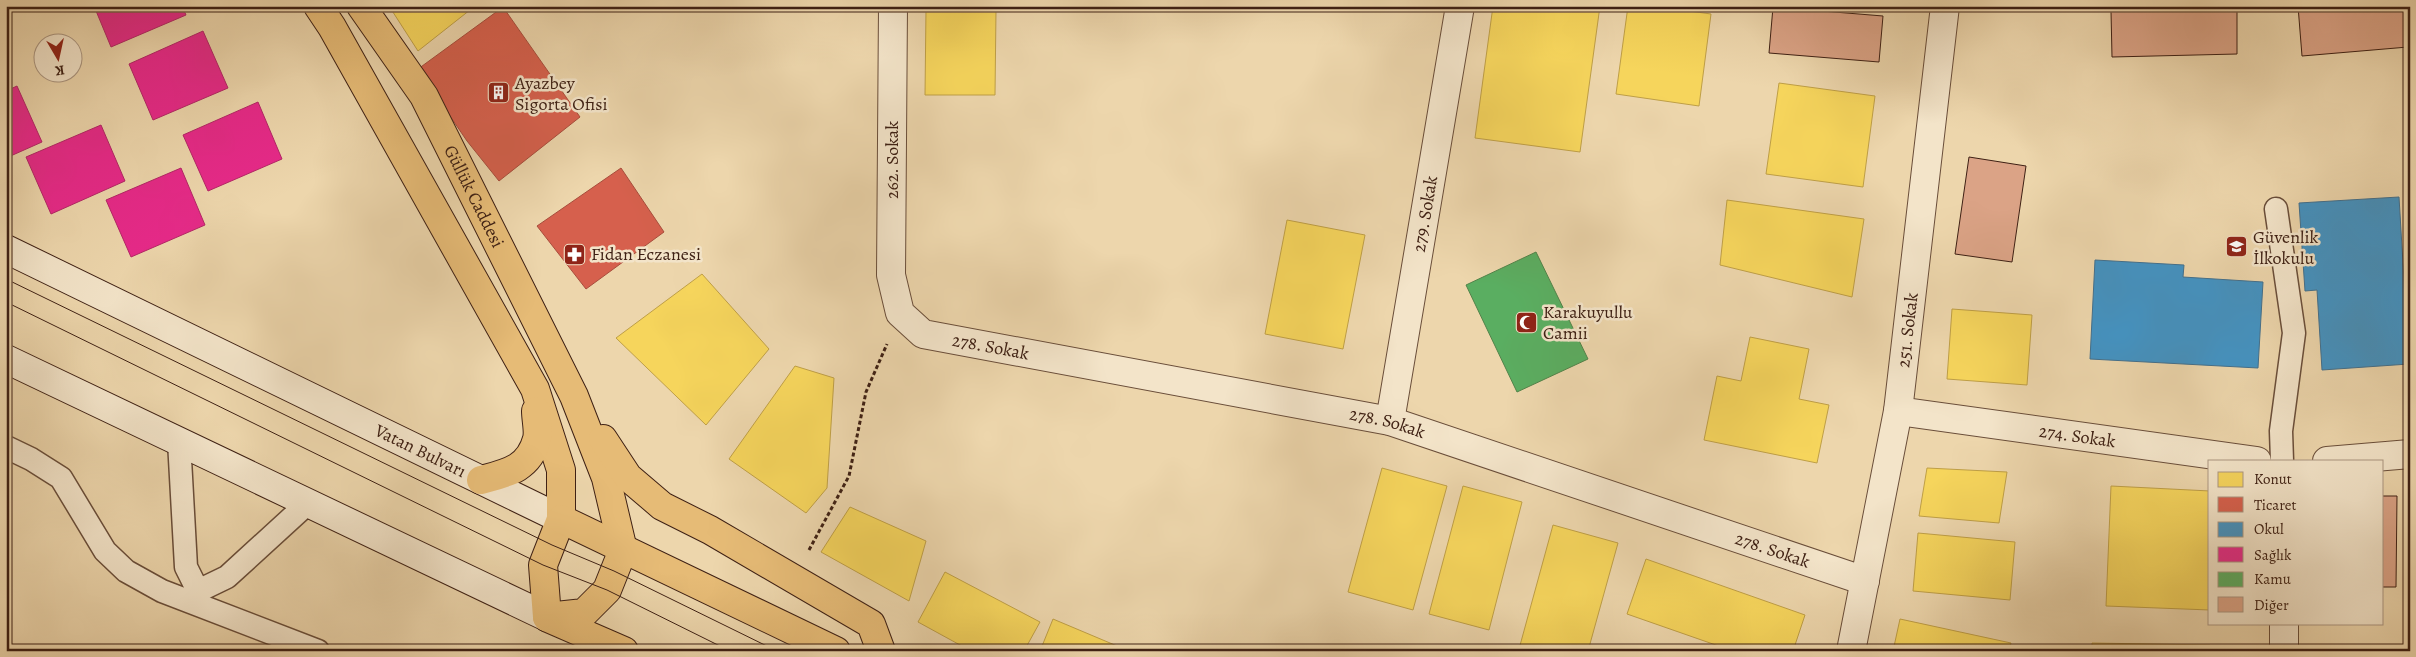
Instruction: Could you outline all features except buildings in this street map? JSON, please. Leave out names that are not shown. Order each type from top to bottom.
[{"type":"main road","points":[[318,6],[342,44],[535,390],[562,470],[561,519],[543,565],[547,617]]},
{"type":"main road","name":"Güllük Caddesi","points":[[361,6],[424,96],[574,396]]},
{"type":"main road","points":[[481,480],[509,473],[524,465],[537,438],[535,390]]},
{"type":"main road","points":[[547,617],[584,612],[607,590],[623,550],[606,478],[574,396]]},
{"type":"main road","points":[[574,396],[628,476],[662,506],[710,530],[871,624],[881,651]]},
{"type":"main road","name":"Vatan Bulvarı","points":[[561,519],[836,651]]},
{"type":"main road","points":[[547,617],[624,651]]},
{"type":"street","name":"262. Sokak","points":[[893,6],[891,275],[900,313]]},
{"type":"street","name":"279. Sokak","points":[[1390,421],[1460,6]]},
{"type":"street","name":"251. Sokak","points":[[1851,651],[1898,411],[1945,6]]},
{"type":"street","name":"Vatan Bulvarı","points":[[6,249],[561,519]]},
{"type":"street","name":"278. Sokak","points":[[900,313],[923,334],[1390,421],[1865,581]]},
{"type":"street","points":[[6,359],[547,617]]},
{"type":"street","name":"274. Sokak","points":[[1898,411],[2250,460]]},
{"type":"street","points":[[2339,460],[2410,454]]},
{"type":"street","points":[[2284,624],[2284,651]]},
{"type":"lane","points":[[2276,209],[2294,333],[2281,431],[2282,460]]},
{"type":"lane","points":[[179,442],[186,567],[196,597]]},
{"type":"lane","points":[[6,446],[31,458],[61,478],[105,551],[126,571],[162,591],[196,597],[318,651]]},
{"type":"lane","points":[[196,597],[227,577],[308,503]]},
{"type":"path","points":[[794,579],[849,476],[866,392],[900,313]]},
{"type":"tram line","points":[[6,279],[552,545],[614,571],[777,651]]},
{"type":"tram line","points":[[6,302],[543,565],[607,590],[730,651]]},
{"type":"place","name":"Ayazbey Sigorta Ofisi","points":[[499,93]]},
{"type":"place","name":"Güvenlik İlkokulu","points":[[2237,247]]},
{"type":"place","name":"Fidan Eczanesi","points":[[575,254]]},
{"type":"place","name":"Karakuyullu Camii","points":[[1527,322]]}]
